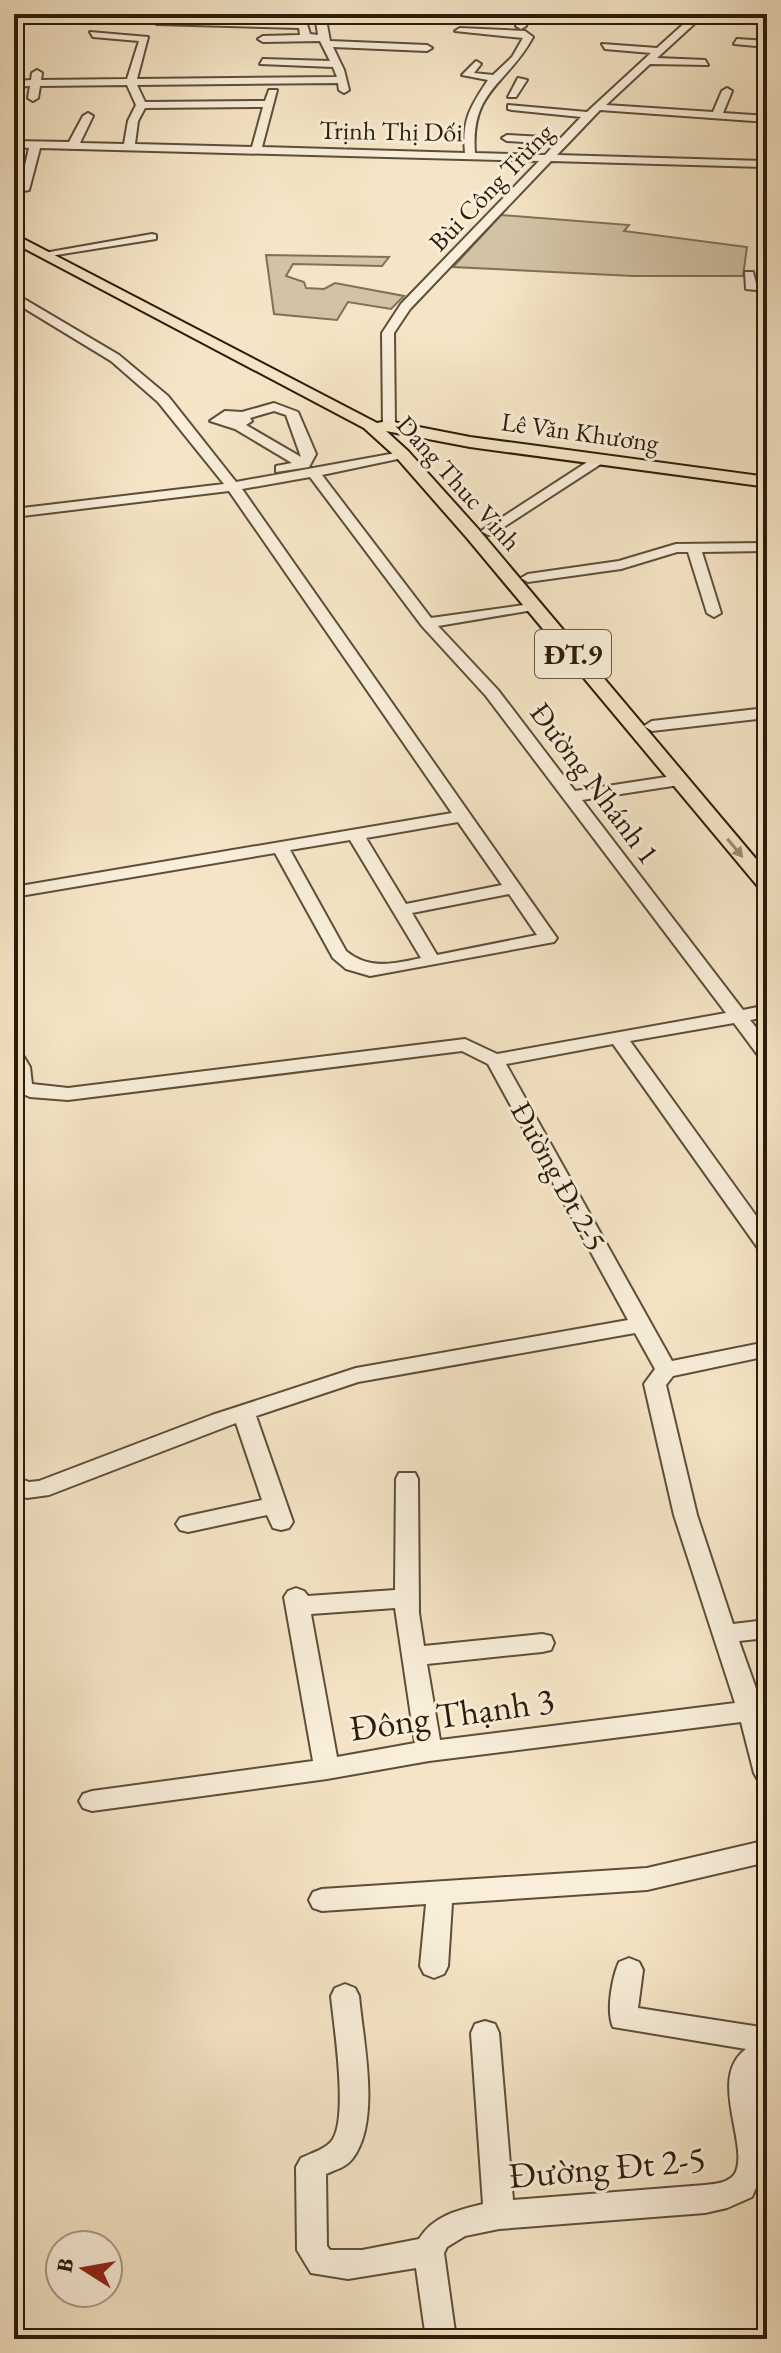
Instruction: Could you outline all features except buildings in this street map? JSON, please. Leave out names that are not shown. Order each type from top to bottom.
[{"type":"main road","name":"Dang Thuc Vinh","points":[[14,236],[381,427],[767,885]]},
{"type":"main road","name":"Dang Thuc Vinh","points":[[14,236],[381,427],[488,531],[767,862]]},
{"type":"main road","name":"Lê Văn Khương","points":[[381,427],[767,482]]},
{"type":"street","points":[[35,14],[48,14]]},
{"type":"street","points":[[158,14],[157,21],[298,24],[304,26],[305,36],[328,42],[427,48]]},
{"type":"street","points":[[14,84],[37,78],[131,82],[247,79],[343,85],[328,42],[320,30],[320,14]]},
{"type":"street","points":[[521,26],[525,14]]},
{"type":"street","points":[[608,14],[698,16]]},
{"type":"street","points":[[740,14],[767,15]]},
{"type":"street","name":"Bùi Công Trừng","points":[[381,427],[388,333],[395,321],[593,111],[698,16]]},
{"type":"street","points":[[460,31],[492,27],[528,37],[516,59],[495,78],[477,104],[468,128],[470,155]]},
{"type":"street","points":[[93,34],[145,39],[131,82],[141,105]]},
{"type":"street","points":[[263,39],[311,38]]},
{"type":"street","points":[[737,42],[767,44]]},
{"type":"street","points":[[605,46],[659,51]]},
{"type":"street","points":[[649,61],[705,63]]},
{"type":"street","points":[[263,62],[337,64]]},
{"type":"street","points":[[247,79],[248,64]]},
{"type":"street","points":[[476,64],[467,75],[495,78]]},
{"type":"street","points":[[256,150],[276,80],[283,73],[283,67]]},
{"type":"street","points":[[33,98],[37,78]]},
{"type":"street","points":[[200,102],[203,80]]},
{"type":"street","points":[[512,95],[522,80]]},
{"type":"street","points":[[718,112],[727,91]]},
{"type":"street","points":[[141,105],[270,104]]},
{"type":"street","points":[[129,146],[133,121],[141,105]]},
{"type":"street","points":[[512,107],[766,119]]},
{"type":"street","points":[[662,127],[666,112]]},
{"type":"street","points":[[73,145],[88,116]]},
{"type":"street","points":[[507,138],[566,142]]},
{"type":"street","name":"Trịnh Thị Dối","points":[[14,144],[767,164]]},
{"type":"street","points":[[23,190],[35,145]]},
{"type":"street","points":[[50,253],[152,237]]},
{"type":"street","points":[[749,274],[750,286],[767,287]]},
{"type":"street","points":[[14,297],[115,358],[163,399],[229,482],[548,938],[370,971],[352,965],[339,954],[280,847]]},
{"type":"street","points":[[239,420],[274,407],[291,412],[309,454],[309,469]]},
{"type":"street","points":[[189,431],[218,422],[221,415],[239,420],[309,469]]},
{"type":"street","points":[[14,513],[402,454]]},
{"type":"street","points":[[488,531],[600,460]]},
{"type":"street","name":"Đường Nhánh 1","points":[[309,469],[427,623],[492,693],[767,1054]]},
{"type":"street","points":[[528,578],[621,565],[676,548],[767,547]]},
{"type":"street","points":[[694,549],[714,613]]},
{"type":"street","points":[[427,623],[533,606]]},
{"type":"street","points":[[652,726],[767,713]]},
{"type":"street","points":[[570,797],[679,780]]},
{"type":"street","points":[[14,892],[463,816]]},
{"type":"street","points":[[355,834],[432,961]]},
{"type":"street","points":[[402,910],[513,888]]},
{"type":"street","points":[[14,1056],[20,1067],[23,1087],[30,1091],[68,1094],[465,1045],[495,1060],[767,1011]]},
{"type":"street","points":[[618,1038],[767,1246]]},
{"type":"street","name":"Đường Đt 2-5","points":[[495,1060],[666,1370]]},
{"type":"street","points":[[18,1490],[41,1489],[243,1412],[356,1375],[641,1325]]},
{"type":"street","points":[[767,1349],[666,1370],[655,1384],[691,1534],[758,1718],[767,1773]]},
{"type":"street","points":[[188,1524],[278,1513],[243,1412]]},
{"type":"street","points":[[407,1479],[407,1598],[429,1751]]},
{"type":"street","name":"Đông Thạnh 3","points":[[407,1598],[298,1601],[327,1769],[429,1751],[758,1718]]},
{"type":"street","points":[[725,1634],[767,1629]]},
{"type":"street","points":[[414,1656],[542,1643]]},
{"type":"street","points":[[92,1801],[327,1769]]},
{"type":"street","points":[[322,1900],[647,1879],[767,1851]]},
{"type":"street","points":[[434,1966],[440,1892]]},
{"type":"street","points":[[629,1970],[623,2018],[767,2040]]},
{"type":"street","points":[[345,1996],[353,2106],[350,2138],[339,2153],[311,2167],[312,2250],[322,2263],[337,2266],[400,2259],[429,2251],[441,2339]]},
{"type":"street","points":[[485,2033],[499,2215]]},
{"type":"street","name":"Đường Đt 2-5","points":[[429,2251],[437,2237],[459,2223],[499,2215],[705,2199],[733,2192],[760,2169],[744,2108],[749,2063],[767,2050]]},
{"type":"shaded area","points":[[501,215],[629,225],[624,231],[747,247],[743,276],[633,276],[453,267]]},
{"type":"shaded area","points":[[266,255],[389,257],[382,266],[293,264],[286,276],[304,282],[306,288],[324,289],[335,283],[404,296],[391,309],[348,302],[337,320],[274,314]]}]
